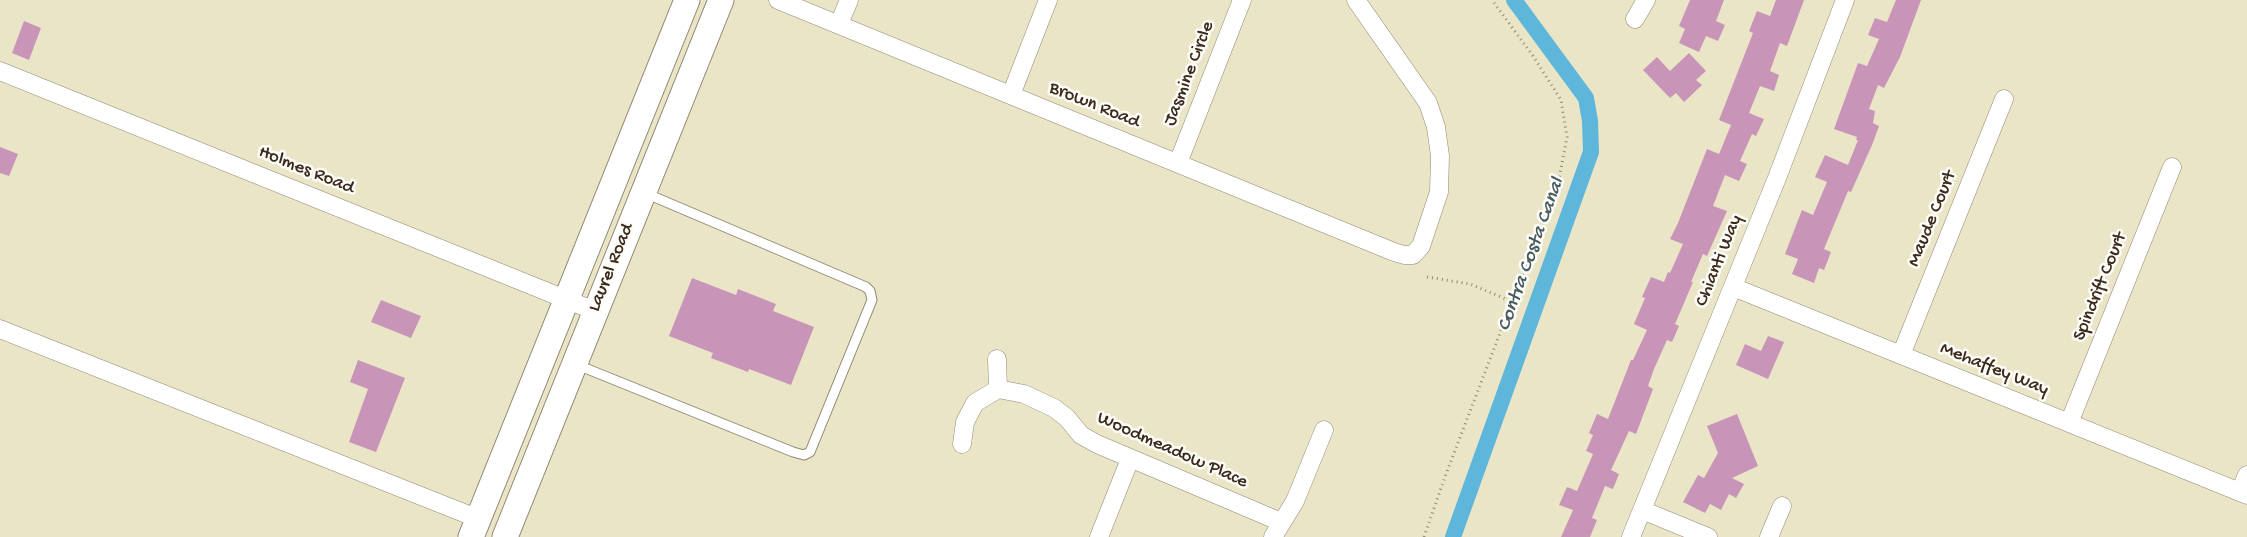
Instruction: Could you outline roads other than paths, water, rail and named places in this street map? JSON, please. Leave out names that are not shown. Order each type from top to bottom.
[{"type":"main road","name":"Laurel Road","points":[[475,528],[687,0]]},
{"type":"main road","name":"Laurel Road","points":[[505,537],[721,0]]},
{"type":"street","name":"Brown Road","points":[[778,0],[1394,252],[1413,255],[1421,246],[1439,192],[1440,156],[1438,137],[1428,103],[1356,0]]},
{"type":"street","points":[[839,24],[849,0]]},
{"type":"street","points":[[1010,95],[1048,0]]},
{"type":"street","name":"Jasmine Circle","points":[[1178,163],[1242,0]]},
{"type":"street","points":[[1635,19],[1646,0]]},
{"type":"street","name":"Chianti Way","points":[[1631,537],[1733,287],[1845,0]]},
{"type":"street","name":"Holmes Road","points":[[0,71],[595,311]]},
{"type":"street","name":"Maude Court","points":[[1901,355],[2004,99]]},
{"type":"street","name":"Spindrift Court","points":[[2069,423],[2172,167]]},
{"type":"street","name":"Mehaffey Way","points":[[1733,287],[2244,493],[2247,474]]},
{"type":"street","points":[[0,329],[475,528]]},
{"type":"street","points":[[962,444],[965,422],[975,403],[998,389],[998,359]]},
{"type":"street","name":"Woodmeadow Place","points":[[998,389],[1024,394],[1054,408],[1067,418],[1081,435],[1277,529]]},
{"type":"street","points":[[1277,529],[1295,501],[1324,430]]},
{"type":"street","points":[[1099,537],[1130,459]]},
{"type":"street","points":[[1769,537],[1782,506]]},
{"type":"street","points":[[1642,510],[1708,537]]},
{"type":"lane","points":[[574,364],[804,455],[810,452],[872,300],[870,291],[866,287],[643,192]]},
{"type":"waterway","name":"Contra Costa Canal","points":[[1453,537],[1591,152],[1590,121],[1586,98],[1514,0]]}]
